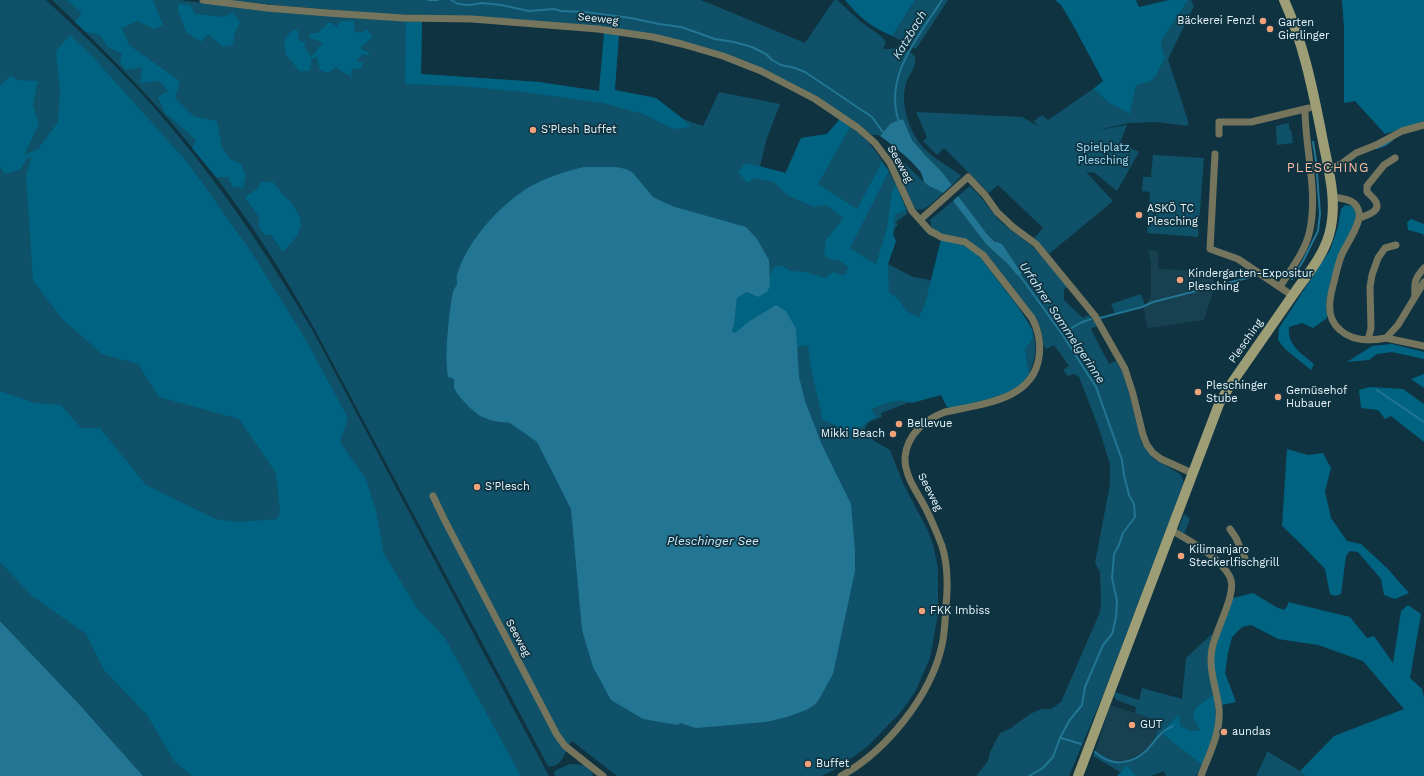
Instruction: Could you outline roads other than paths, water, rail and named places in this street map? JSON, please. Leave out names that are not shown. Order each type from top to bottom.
[{"type":"main road","name":"Plesching","points":[[1078,776],[1210,424],[1224,395],[1316,262],[1326,242],[1332,223],[1333,197],[1316,106],[1305,57],[1284,0]]},
{"type":"street","name":"Seeweg","points":[[203,0],[267,8],[328,13],[403,18],[486,20],[605,30],[653,37],[716,54],[761,71],[790,85],[815,99],[858,128],[875,142],[884,153],[895,173],[912,211],[930,231],[941,237],[965,242],[983,254],[1036,325],[1039,339],[1038,360],[1033,375],[1026,384],[1012,394],[1003,398],[936,415],[922,424],[910,441],[905,457],[907,472],[933,524],[942,548],[947,568],[945,631],[942,646],[925,691],[910,714],[869,756],[841,776]]},
{"type":"street","points":[[1219,134],[1219,122],[1250,122],[1316,106]]},
{"type":"street","points":[[1280,287],[1302,251],[1308,234],[1312,200],[1305,109]]},
{"type":"street","points":[[1328,168],[1341,164],[1356,153],[1376,145],[1402,131],[1424,125]]},
{"type":"street","points":[[1215,154],[1210,249],[1238,259],[1292,296]]},
{"type":"street","points":[[1360,218],[1374,212],[1377,207],[1376,202],[1367,192],[1367,186],[1384,166],[1394,158]]},
{"type":"street","points":[[920,219],[968,177],[985,195],[997,212],[1013,227],[1036,244],[1095,316],[1126,369],[1134,394],[1142,435],[1153,453],[1161,459],[1192,473]]},
{"type":"street","points":[[1333,197],[1348,199],[1356,204],[1360,218],[1338,266],[1330,296],[1329,306],[1333,321],[1344,333],[1354,338],[1368,340],[1386,338],[1424,346]]},
{"type":"street","points":[[1368,340],[1371,328],[1370,287],[1372,274],[1378,258],[1385,248],[1396,245]]},
{"type":"street","points":[[1415,296],[1414,284],[1418,274],[1424,268]]},
{"type":"street","points":[[1386,338],[1398,325],[1424,282]]},
{"type":"street","name":"Seeweg","points":[[433,496],[556,735],[565,746],[603,776]]},
{"type":"street","points":[[1230,529],[1236,538],[1246,561]]},
{"type":"street","points":[[1171,530],[1208,553],[1224,568],[1230,578],[1232,591],[1219,626],[1211,654],[1211,670],[1219,710],[1218,727],[1217,735],[1201,776]]},
{"type":"water","points":[[903,119],[912,140],[952,185],[943,193],[926,184],[915,165],[880,136],[891,123]]},
{"type":"water","name":"Pleschinger See","points":[[584,167],[616,167],[626,169],[633,173],[653,197],[661,201],[675,207],[746,227],[757,239],[769,260],[770,286],[767,292],[758,297],[747,292],[737,298],[732,331],[735,333],[748,322],[776,305],[786,311],[796,329],[799,377],[805,401],[822,445],[851,504],[855,552],[855,571],[833,674],[818,701],[806,710],[787,717],[766,722],[696,728],[680,723],[678,725],[643,719],[611,700],[593,667],[582,630],[571,509],[537,442],[510,423],[493,421],[480,416],[459,396],[454,388],[454,379],[448,377],[448,326],[453,292],[457,284],[457,273],[470,246],[489,221],[523,191],[547,179]]},
{"type":"water","points":[[958,196],[986,233],[994,241],[1002,244],[1022,274],[1017,275],[1008,264],[986,244],[953,201]]},
{"type":"water","points":[[0,621],[79,704],[143,776],[0,776]]},
{"type":"waterway","name":"Urfahrer Sammelgerinne","points":[[428,0],[438,0]]},
{"type":"waterway","name":"Urfahrer Sammelgerinne","points":[[451,0],[458,4],[469,5],[482,3],[501,5],[529,11],[554,9],[631,18],[681,27],[715,39],[752,47],[766,54],[772,60],[781,65],[805,72],[872,117],[885,133]]},
{"type":"waterway","name":"Katzbach","points":[[899,122],[895,105],[896,89],[900,73],[914,42],[942,0]]},
{"type":"waterway","points":[[1376,148],[1385,145],[1392,140]]},
{"type":"waterway","points":[[1292,279],[1318,231],[1320,214],[1313,142]]},
{"type":"waterway","name":"Urfahrer Sammelgerinne","points":[[1018,273],[1062,334],[1096,387],[1122,460],[1129,495],[1134,504],[1135,517],[1123,533],[1114,554],[1112,578],[1117,601],[1116,617],[1112,634],[1103,645],[1085,687],[1082,705],[1069,721],[1060,738],[1053,757],[1043,768],[1029,776]]},
{"type":"waterway","points":[[1100,318],[1142,307],[1153,302],[1255,276]]},
{"type":"waterway","points":[[1062,334],[1080,323],[1091,319]]},
{"type":"waterway","points":[[1377,390],[1424,422]]},
{"type":"waterway","points":[[1095,752],[1101,757],[1114,762],[1134,759],[1146,751],[1168,728],[1173,726]]},
{"type":"waterway","points":[[1061,738],[1081,744]]},
{"type":"place","name":"Bäckerei Fenzl","points":[[1263,21]]},
{"type":"place","name":"Garten Gierlinger","points":[[1270,29]]},
{"type":"place","name":"S'Plesh Buffet","points":[[533,130]]},
{"type":"place","name":"ASKÖ TC Plesching","points":[[1139,215]]},
{"type":"place","name":"Kindergarten-Expositur Plesching","points":[[1180,280]]},
{"type":"place","name":"Pleschinger Stube","points":[[1198,392]]},
{"type":"place","name":"Gemüsehof Hubauer","points":[[1278,397]]},
{"type":"place","name":"Bellevue","points":[[899,424]]},
{"type":"place","name":"Mikki Beach","points":[[893,434]]},
{"type":"place","name":"S'Plesch","points":[[477,487]]},
{"type":"place","name":"Kilimanjaro Steckerlfischgrill","points":[[1181,556]]},
{"type":"place","name":"FKK Imbiss","points":[[922,611]]},
{"type":"place","name":"GUT","points":[[1132,725]]},
{"type":"place","name":"aundas","points":[[1224,732]]},
{"type":"place","name":"Buffet","points":[[808,764]]},
{"type":"district","name":"PLESCHING","points":[[1328,168]]},
{"type":"park label","name":"Spielplatz Plesching","points":[[1103,154]]}]
